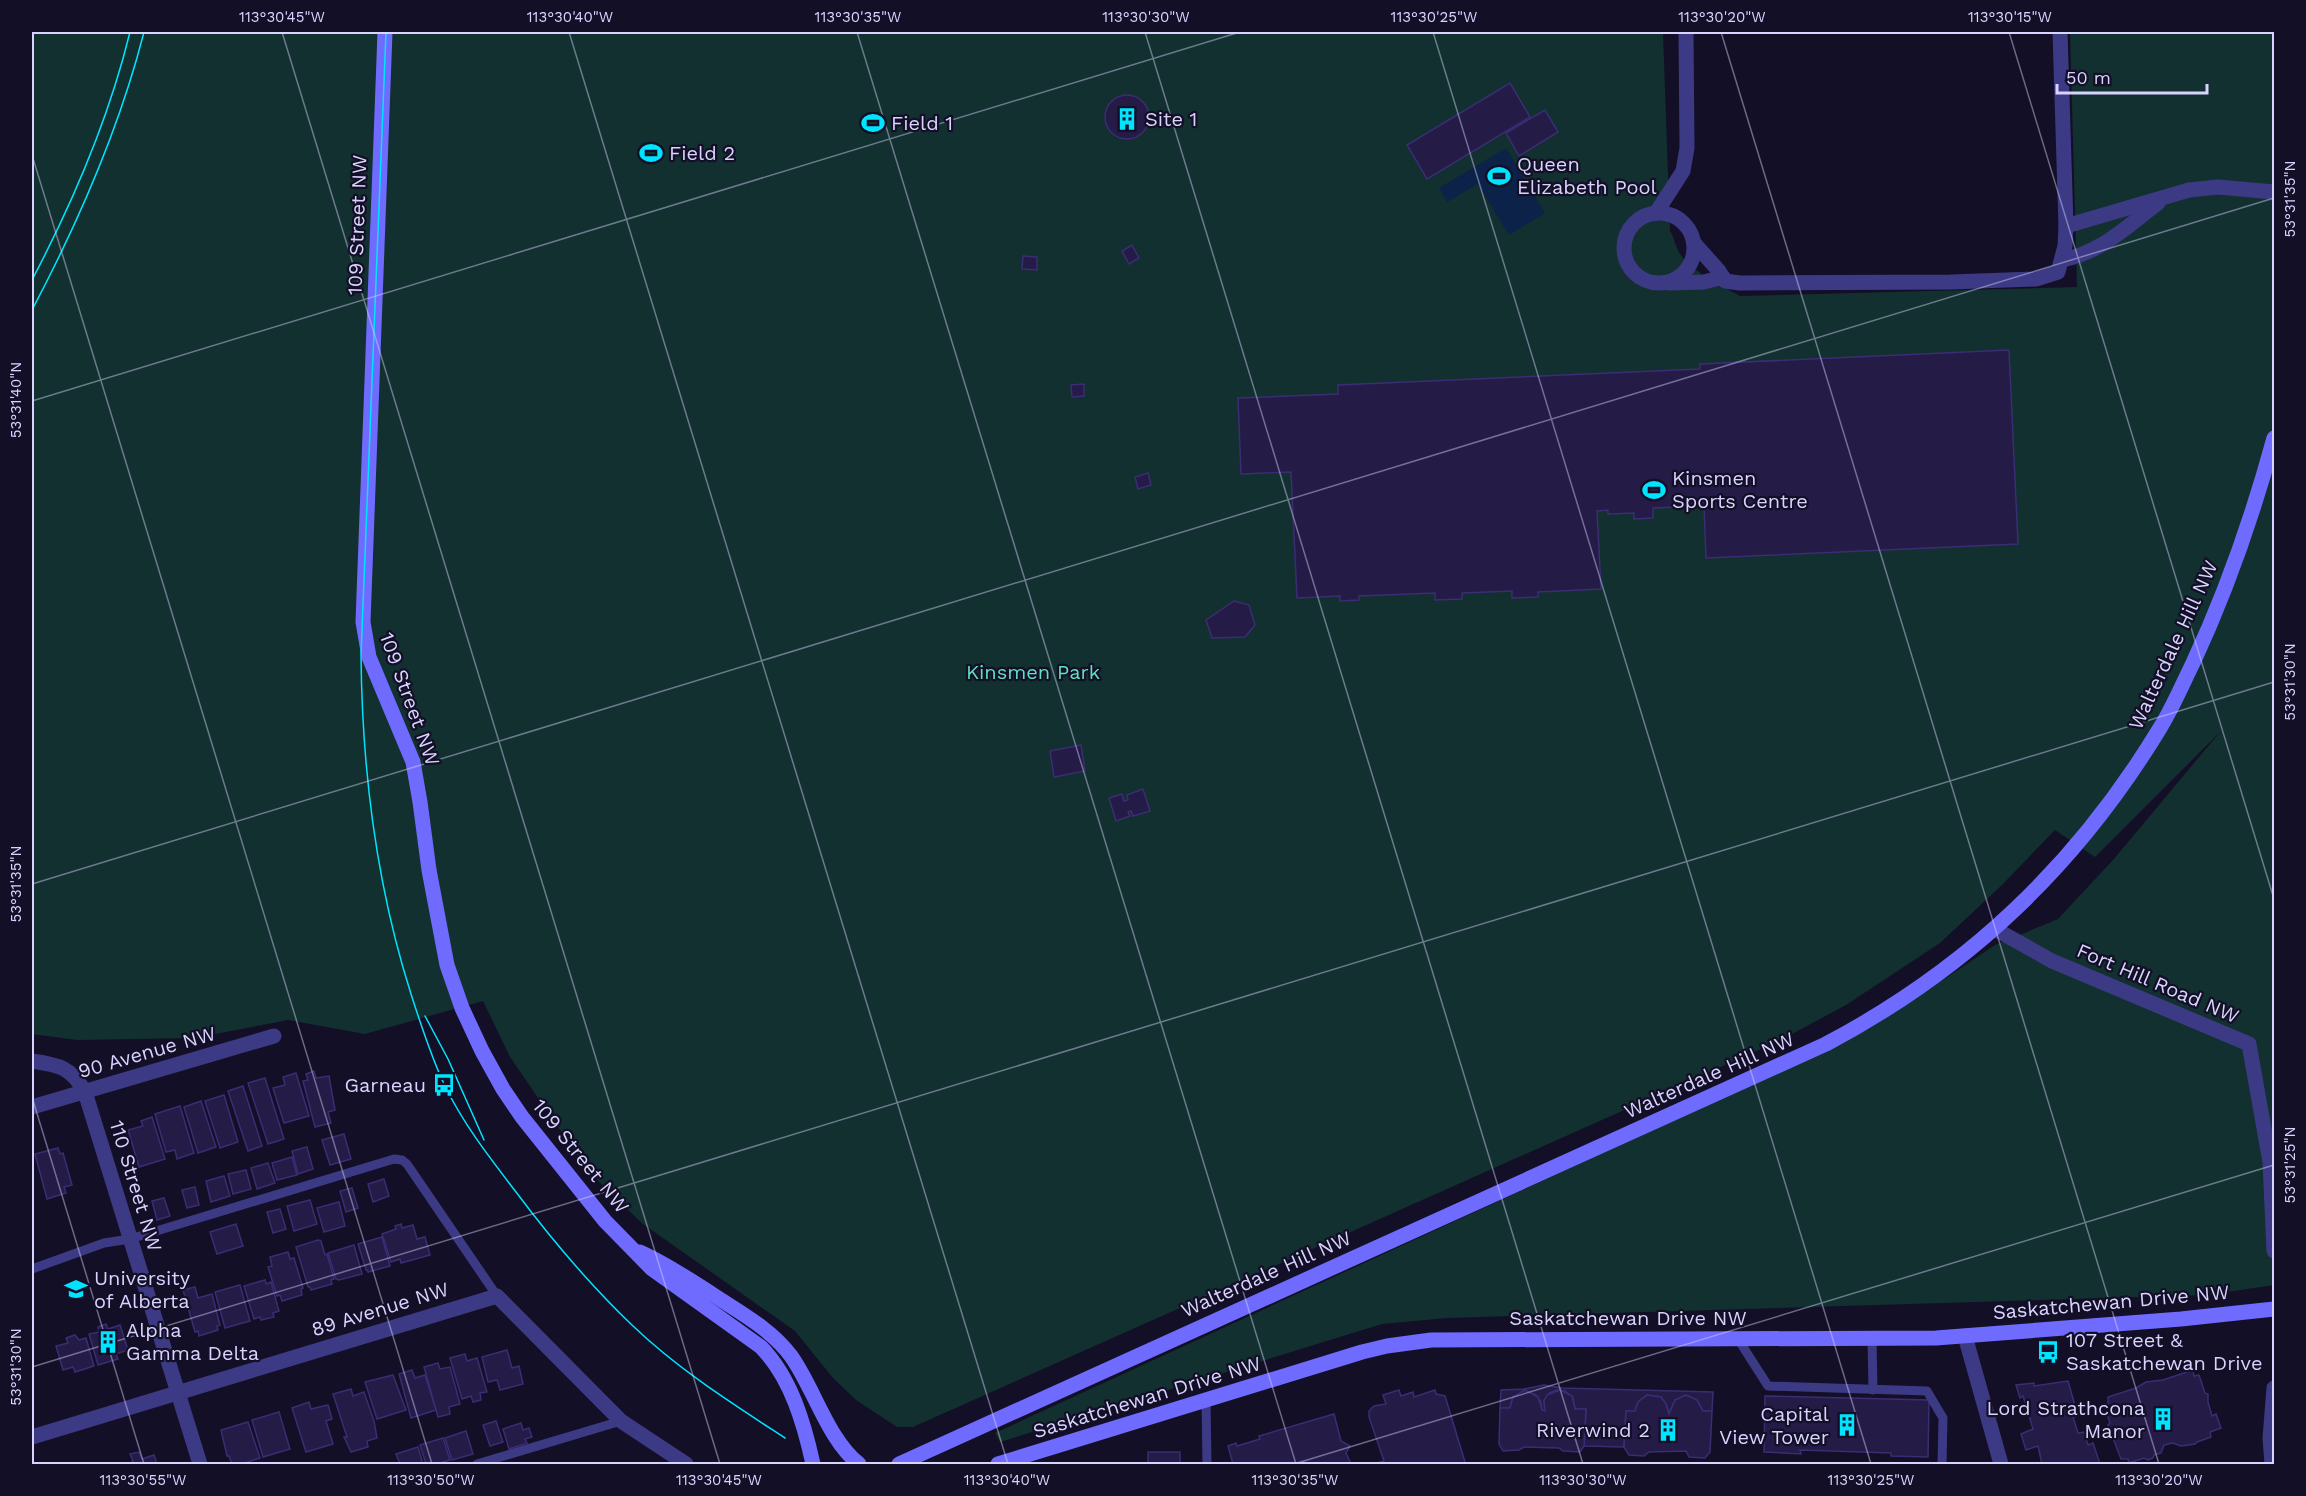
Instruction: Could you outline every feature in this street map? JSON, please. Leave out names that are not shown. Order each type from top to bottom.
[{"type":"main road","name":"109 Street NW","points":[[386,32],[363,622],[369,657],[413,762],[429,870],[447,965],[462,1008],[502,1089],[605,1221],[652,1269],[761,1347],[774,1361],[784,1377],[796,1407],[813,1464]]},
{"type":"main road","name":"Walterdale Hill NW","points":[[899,1464],[1826,1044],[1916,991],[1995,928],[2068,857],[2131,773],[2162,726],[2204,639],[2238,556],[2274,438]]},
{"type":"main road","name":"109 Street NW","points":[[632,1249],[659,1261],[769,1333],[790,1355],[809,1385],[826,1422],[852,1459],[859,1464]]},
{"type":"main road","name":"Saskatchewan Drive NW","points":[[998,1464],[1362,1353],[1406,1342],[1965,1336],[2181,1319],[2274,1308]]},
{"type":"street","points":[[1656,213],[1683,171],[1687,148],[1686,32]]},
{"type":"street","points":[[1694,243],[1725,281],[1740,283],[1951,282],[2036,279],[2058,272],[2062,260],[2066,226],[2060,32]]},
{"type":"street","points":[[2066,226],[2189,190],[2218,187],[2274,192]]},
{"type":"street","points":[[2062,260],[2091,252],[2108,242],[2165,197]]},
{"type":"street","points":[[1665,283],[1685,272],[1692,262],[1694,243],[1688,227],[1679,219],[1668,214],[1646,215],[1636,221],[1629,230],[1624,252],[1627,263],[1642,279],[1653,283],[1665,283],[1704,282],[1723,277]]},
{"type":"street","name":"Fort Hill Road NW","points":[[1995,928],[2052,961],[2249,1044],[2270,1162],[2274,1251]]},
{"type":"street","name":"90 Avenue NW","points":[[32,1107],[274,1036]]},
{"type":"street","points":[[32,1061],[70,1072],[76,1076],[85,1092]]},
{"type":"street","name":"110 Street NW","points":[[85,1092],[200,1464]]},
{"type":"street","points":[[497,1296],[621,1421],[686,1464]]},
{"type":"street","name":"89 Avenue NW","points":[[32,1437],[497,1296]]},
{"type":"street","points":[[1965,1336],[2001,1464]]},
{"type":"street","points":[[2272,1464],[2270,1438],[2274,1388]]},
{"type":"lane","points":[[32,1269],[104,1243],[130,1239],[394,1159],[408,1164],[497,1296]]},
{"type":"lane","points":[[1872,1338],[1873,1390]]},
{"type":"lane","points":[[1738,1339],[1768,1386],[1927,1391],[1943,1418],[1942,1464]]},
{"type":"lane","points":[[1206,1401],[1207,1464]]},
{"type":"lane","points":[[477,1464],[621,1421]]},
{"type":"green space","name":"Kinsmen Park","points":[[32,32],[1663,32],[1670,231],[1681,256],[1695,270],[1740,296],[2077,287],[2070,32],[2274,32],[2274,1285],[2207,1295],[1447,1318],[1382,1324],[1000,1442],[995,1433],[1694,1111],[1892,1014],[1995,945],[2058,919],[2113,860],[2220,732],[2095,857],[2055,830],[2002,885],[1940,943],[1846,1005],[1779,1041],[913,1427],[897,1427],[856,1400],[833,1378],[795,1331],[643,1224],[611,1194],[586,1168],[510,1057],[483,1001],[365,1034],[288,1020],[194,1038],[77,1040],[32,1034]]},
{"type":"water","points":[[1506,148],[1545,213],[1509,235],[1478,184],[1447,202],[1439,188]]},
{"type":"building","points":[[1510,83],[1530,117],[1427,179],[1407,145]]},
{"type":"building","name":"Site 1","points":[[1127,95],[1143,101],[1149,117],[1143,133],[1127,139],[1111,133],[1105,117],[1111,101]]},
{"type":"building","points":[[1545,110],[1558,132],[1519,156],[1506,133]]},
{"type":"building","points":[[1132,245],[1139,258],[1129,264],[1122,251]]},
{"type":"building","points":[[1023,256],[1037,257],[1037,270],[1022,269]]},
{"type":"building","name":"Kinsmen Sports Centre","points":[[2009,350],[2018,544],[1706,558],[1704,506],[1653,508],[1653,518],[1634,519],[1634,513],[1608,514],[1608,510],[1597,511],[1601,589],[1538,592],[1538,597],[1512,598],[1512,591],[1462,593],[1462,599],[1435,600],[1435,593],[1359,596],[1359,600],[1340,601],[1340,596],[1297,598],[1291,472],[1241,474],[1238,398],[1338,394],[1338,385],[1700,369],[1700,364]]},
{"type":"building","points":[[1084,384],[1084,396],[1072,397],[1071,385]]},
{"type":"building","points":[[1148,473],[1151,485],[1138,489],[1135,477]]},
{"type":"building","points":[[1234,601],[1249,605],[1255,625],[1245,637],[1212,638],[1206,620]]},
{"type":"building","points":[[1081,745],[1085,771],[1054,777],[1050,751]]},
{"type":"building","points":[[1143,789],[1150,811],[1133,816],[1131,811],[1128,812],[1130,816],[1116,821],[1109,798],[1122,794],[1124,801],[1128,800],[1127,795]]},
{"type":"building","points":[[314,1071],[316,1078],[329,1076],[335,1110],[328,1112],[331,1123],[315,1127],[303,1081],[308,1080],[306,1074]]},
{"type":"building","points":[[296,1073],[309,1116],[284,1123],[273,1088],[285,1085],[283,1077]]},
{"type":"building","points":[[265,1078],[284,1139],[268,1144],[248,1083]]},
{"type":"building","points":[[243,1086],[262,1146],[248,1151],[228,1091]]},
{"type":"building","points":[[224,1095],[238,1142],[220,1148],[205,1101]]},
{"type":"building","points":[[201,1101],[216,1147],[198,1153],[184,1107]]},
{"type":"building","points":[[180,1106],[194,1153],[177,1159],[175,1150],[166,1152],[155,1114]]},
{"type":"building","points":[[152,1117],[165,1159],[139,1167],[128,1130],[143,1126],[141,1121]]},
{"type":"building","points":[[344,1134],[351,1159],[330,1165],[322,1140]]},
{"type":"building","points":[[307,1147],[313,1169],[298,1174],[292,1151]]},
{"type":"building","points":[[58,1148],[60,1154],[63,1153],[72,1185],[64,1187],[66,1193],[47,1199],[35,1154]]},
{"type":"building","points":[[292,1157],[297,1175],[277,1180],[272,1163]]},
{"type":"building","points":[[268,1163],[275,1183],[257,1189],[251,1168]]},
{"type":"building","points":[[246,1170],[251,1189],[233,1194],[228,1174]]},
{"type":"building","points":[[224,1176],[230,1196],[211,1202],[206,1181]]},
{"type":"building","points":[[384,1179],[389,1196],[373,1202],[368,1184]]},
{"type":"building","points":[[195,1187],[199,1205],[187,1208],[182,1190]]},
{"type":"building","points":[[352,1188],[358,1208],[346,1212],[340,1191]]},
{"type":"building","points":[[164,1198],[170,1216],[157,1220],[152,1201]]},
{"type":"building","points":[[310,1200],[317,1224],[294,1231],[287,1206]]},
{"type":"building","points":[[339,1202],[345,1226],[324,1232],[317,1208]]},
{"type":"building","points":[[280,1209],[286,1229],[273,1233],[267,1212]]},
{"type":"building","points":[[236,1224],[243,1246],[217,1254],[210,1232]]},
{"type":"building","points":[[401,1224],[402,1228],[413,1225],[417,1239],[425,1237],[430,1255],[401,1263],[400,1259],[391,1262],[382,1234],[396,1229],[395,1226]]},
{"type":"building","points":[[382,1237],[390,1266],[368,1272],[358,1244]]},
{"type":"building","points":[[321,1241],[325,1255],[327,1254],[334,1279],[331,1280],[332,1284],[311,1290],[308,1287],[296,1247]]},
{"type":"building","points":[[354,1245],[362,1274],[336,1279],[328,1253]]},
{"type":"building","points":[[288,1252],[290,1259],[294,1258],[303,1288],[301,1289],[302,1295],[282,1301],[280,1295],[277,1296],[268,1267],[272,1266],[270,1257]]},
{"type":"building","points":[[265,1280],[266,1284],[271,1282],[279,1311],[273,1313],[274,1317],[254,1319],[244,1286]]},
{"type":"building","points":[[240,1285],[250,1321],[225,1328],[215,1292]]},
{"type":"building","points":[[195,1287],[198,1298],[212,1294],[220,1325],[217,1326],[218,1330],[199,1336],[198,1331],[195,1332],[183,1290]]},
{"type":"building","name":"Alpha Gamma Delta","points":[[106,1324],[108,1329],[120,1325],[128,1350],[116,1354],[118,1359],[98,1365],[89,1334],[99,1332],[98,1327]]},
{"type":"building","points":[[75,1335],[79,1340],[86,1338],[94,1366],[75,1372],[73,1367],[63,1370],[56,1346],[68,1343],[66,1338]]},
{"type":"building","points":[[507,1350],[512,1368],[519,1366],[523,1384],[500,1390],[497,1380],[488,1382],[482,1357]]},
{"type":"building","points":[[465,1354],[467,1361],[477,1358],[487,1392],[480,1393],[481,1400],[473,1402],[471,1396],[462,1399],[450,1358]]},
{"type":"building","points":[[438,1363],[440,1369],[450,1367],[460,1404],[449,1407],[450,1414],[438,1417],[424,1367]]},
{"type":"building","points":[[412,1370],[415,1378],[425,1375],[436,1410],[411,1418],[399,1374]]},
{"type":"building","name":"Lord Strathcona Manor","points":[[2193,1370],[2194,1376],[2199,1375],[2205,1393],[2208,1394],[2212,1416],[2216,1414],[2221,1428],[2210,1432],[2211,1437],[2195,1444],[2164,1445],[2161,1453],[2148,1460],[2144,1458],[2129,1463],[2128,1459],[2121,1459],[2108,1425],[2110,1423],[2104,1405],[2108,1404],[2108,1397],[2136,1388],[2146,1382],[2163,1380]]},
{"type":"building","points":[[393,1375],[406,1410],[377,1419],[365,1382]]},
{"type":"building","points":[[2068,1381],[2078,1416],[2073,1417],[2078,1433],[2084,1432],[2088,1445],[2093,1443],[2100,1464],[2042,1464],[2038,1446],[2026,1450],[2021,1434],[2033,1429],[2023,1396],[2020,1398],[2016,1385],[2034,1383],[2034,1386]]},
{"type":"building","points":[[1544,1385],[1562,1388],[1713,1392],[1712,1411],[1703,1411],[1697,1400],[1686,1395],[1675,1400],[1669,1414],[1661,1397],[1647,1395],[1638,1402],[1635,1411],[1626,1411],[1624,1447],[1584,1446],[1586,1409],[1575,1409],[1573,1398],[1565,1391],[1557,1390],[1549,1393],[1544,1401],[1545,1411],[1542,1410],[1541,1402],[1536,1395],[1525,1390],[1513,1397],[1510,1408],[1500,1408],[1501,1390]]},
{"type":"building","points":[[351,1389],[353,1396],[364,1392],[377,1438],[367,1441],[368,1447],[351,1452],[344,1437],[347,1437],[333,1394]]},
{"type":"building","points":[[1399,1390],[1401,1396],[1413,1392],[1414,1397],[1435,1390],[1436,1394],[1445,1396],[1467,1464],[1380,1464],[1384,1461],[1369,1411],[1374,1406],[1386,1404],[1383,1395]]},
{"type":"building","points":[[1525,1390],[1538,1397],[1542,1410],[1545,1411],[1544,1401],[1547,1395],[1560,1390],[1572,1396],[1575,1409],[1586,1409],[1584,1446],[1580,1452],[1563,1451],[1559,1448],[1524,1447],[1519,1450],[1503,1451],[1499,1444],[1500,1408],[1510,1408],[1513,1397]]},
{"type":"building","name":"Riverwind 2","points":[[1647,1395],[1661,1397],[1669,1414],[1675,1400],[1686,1395],[1697,1400],[1703,1411],[1712,1411],[1710,1452],[1705,1458],[1689,1457],[1686,1451],[1649,1452],[1644,1456],[1629,1455],[1624,1447],[1626,1411],[1635,1411],[1638,1402]]},
{"type":"building","name":"Capital View Tower","points":[[1765,1396],[1929,1400],[1928,1457],[1891,1456],[1891,1453],[1800,1450],[1801,1454],[1764,1452]]},
{"type":"building","points":[[309,1402],[311,1409],[328,1405],[332,1419],[326,1421],[333,1444],[306,1452],[292,1408]]},
{"type":"building","points":[[279,1412],[290,1449],[263,1457],[252,1420]]},
{"type":"building","points":[[1334,1414],[1341,1441],[1350,1446],[1346,1453],[1351,1464],[1233,1464],[1228,1446],[1236,1443],[1237,1446],[1260,1439],[1259,1436]]},
{"type":"building","points":[[496,1421],[503,1442],[490,1446],[483,1425]]},
{"type":"building","points":[[248,1422],[260,1458],[244,1464],[232,1464],[227,1456],[221,1430]]},
{"type":"building","points":[[521,1423],[523,1430],[529,1428],[532,1437],[525,1439],[527,1443],[509,1449],[503,1429]]},
{"type":"building","points":[[466,1431],[473,1454],[452,1460],[445,1438]]},
{"type":"building","points":[[443,1438],[450,1460],[426,1464],[420,1445]]},
{"type":"building","points":[[418,1447],[423,1464],[400,1464],[396,1454]]},
{"type":"building","points":[[139,1452],[142,1459],[154,1455],[157,1464],[129,1464],[133,1461],[130,1454]]},
{"type":"building","points":[[1148,1452],[1180,1452],[1180,1464],[1148,1464]]},
{"type":"tram line","points":[[32,280],[89,159],[112,96],[130,32]]},
{"type":"tram line","points":[[32,310],[82,209],[110,140],[144,32]]},
{"type":"tram line","points":[[386,32],[361,655],[364,741],[373,826],[399,953],[426,1041],[452,1100],[487,1154],[543,1227],[602,1295],[651,1342],[707,1386],[785,1438]]},
{"type":"tram line","points":[[425,1016],[448,1059],[484,1140]]},
{"type":"place","name":"Site 1","points":[[1127,119]]},
{"type":"place","name":"Field 1","points":[[873,123]]},
{"type":"place","name":"Field 2","points":[[651,153]]},
{"type":"place","name":"Queen Elizabeth Pool","points":[[1499,176]]},
{"type":"place","name":"Kinsmen Sports Centre","points":[[1654,490]]},
{"type":"place","name":"Garneau","points":[[444,1085]]},
{"type":"place","name":"University of Alberta","points":[[76,1289]]},
{"type":"place","name":"Alpha Gamma Delta","points":[[108,1342]]},
{"type":"place","name":"107 Street & Saskatchewan Drive","points":[[2048,1352]]},
{"type":"place","name":"Lord Strathcona Manor","points":[[2163,1419]]},
{"type":"place","name":"Capital View Tower","points":[[1847,1425]]},
{"type":"place","name":"Riverwind 2","points":[[1668,1430]]}]
